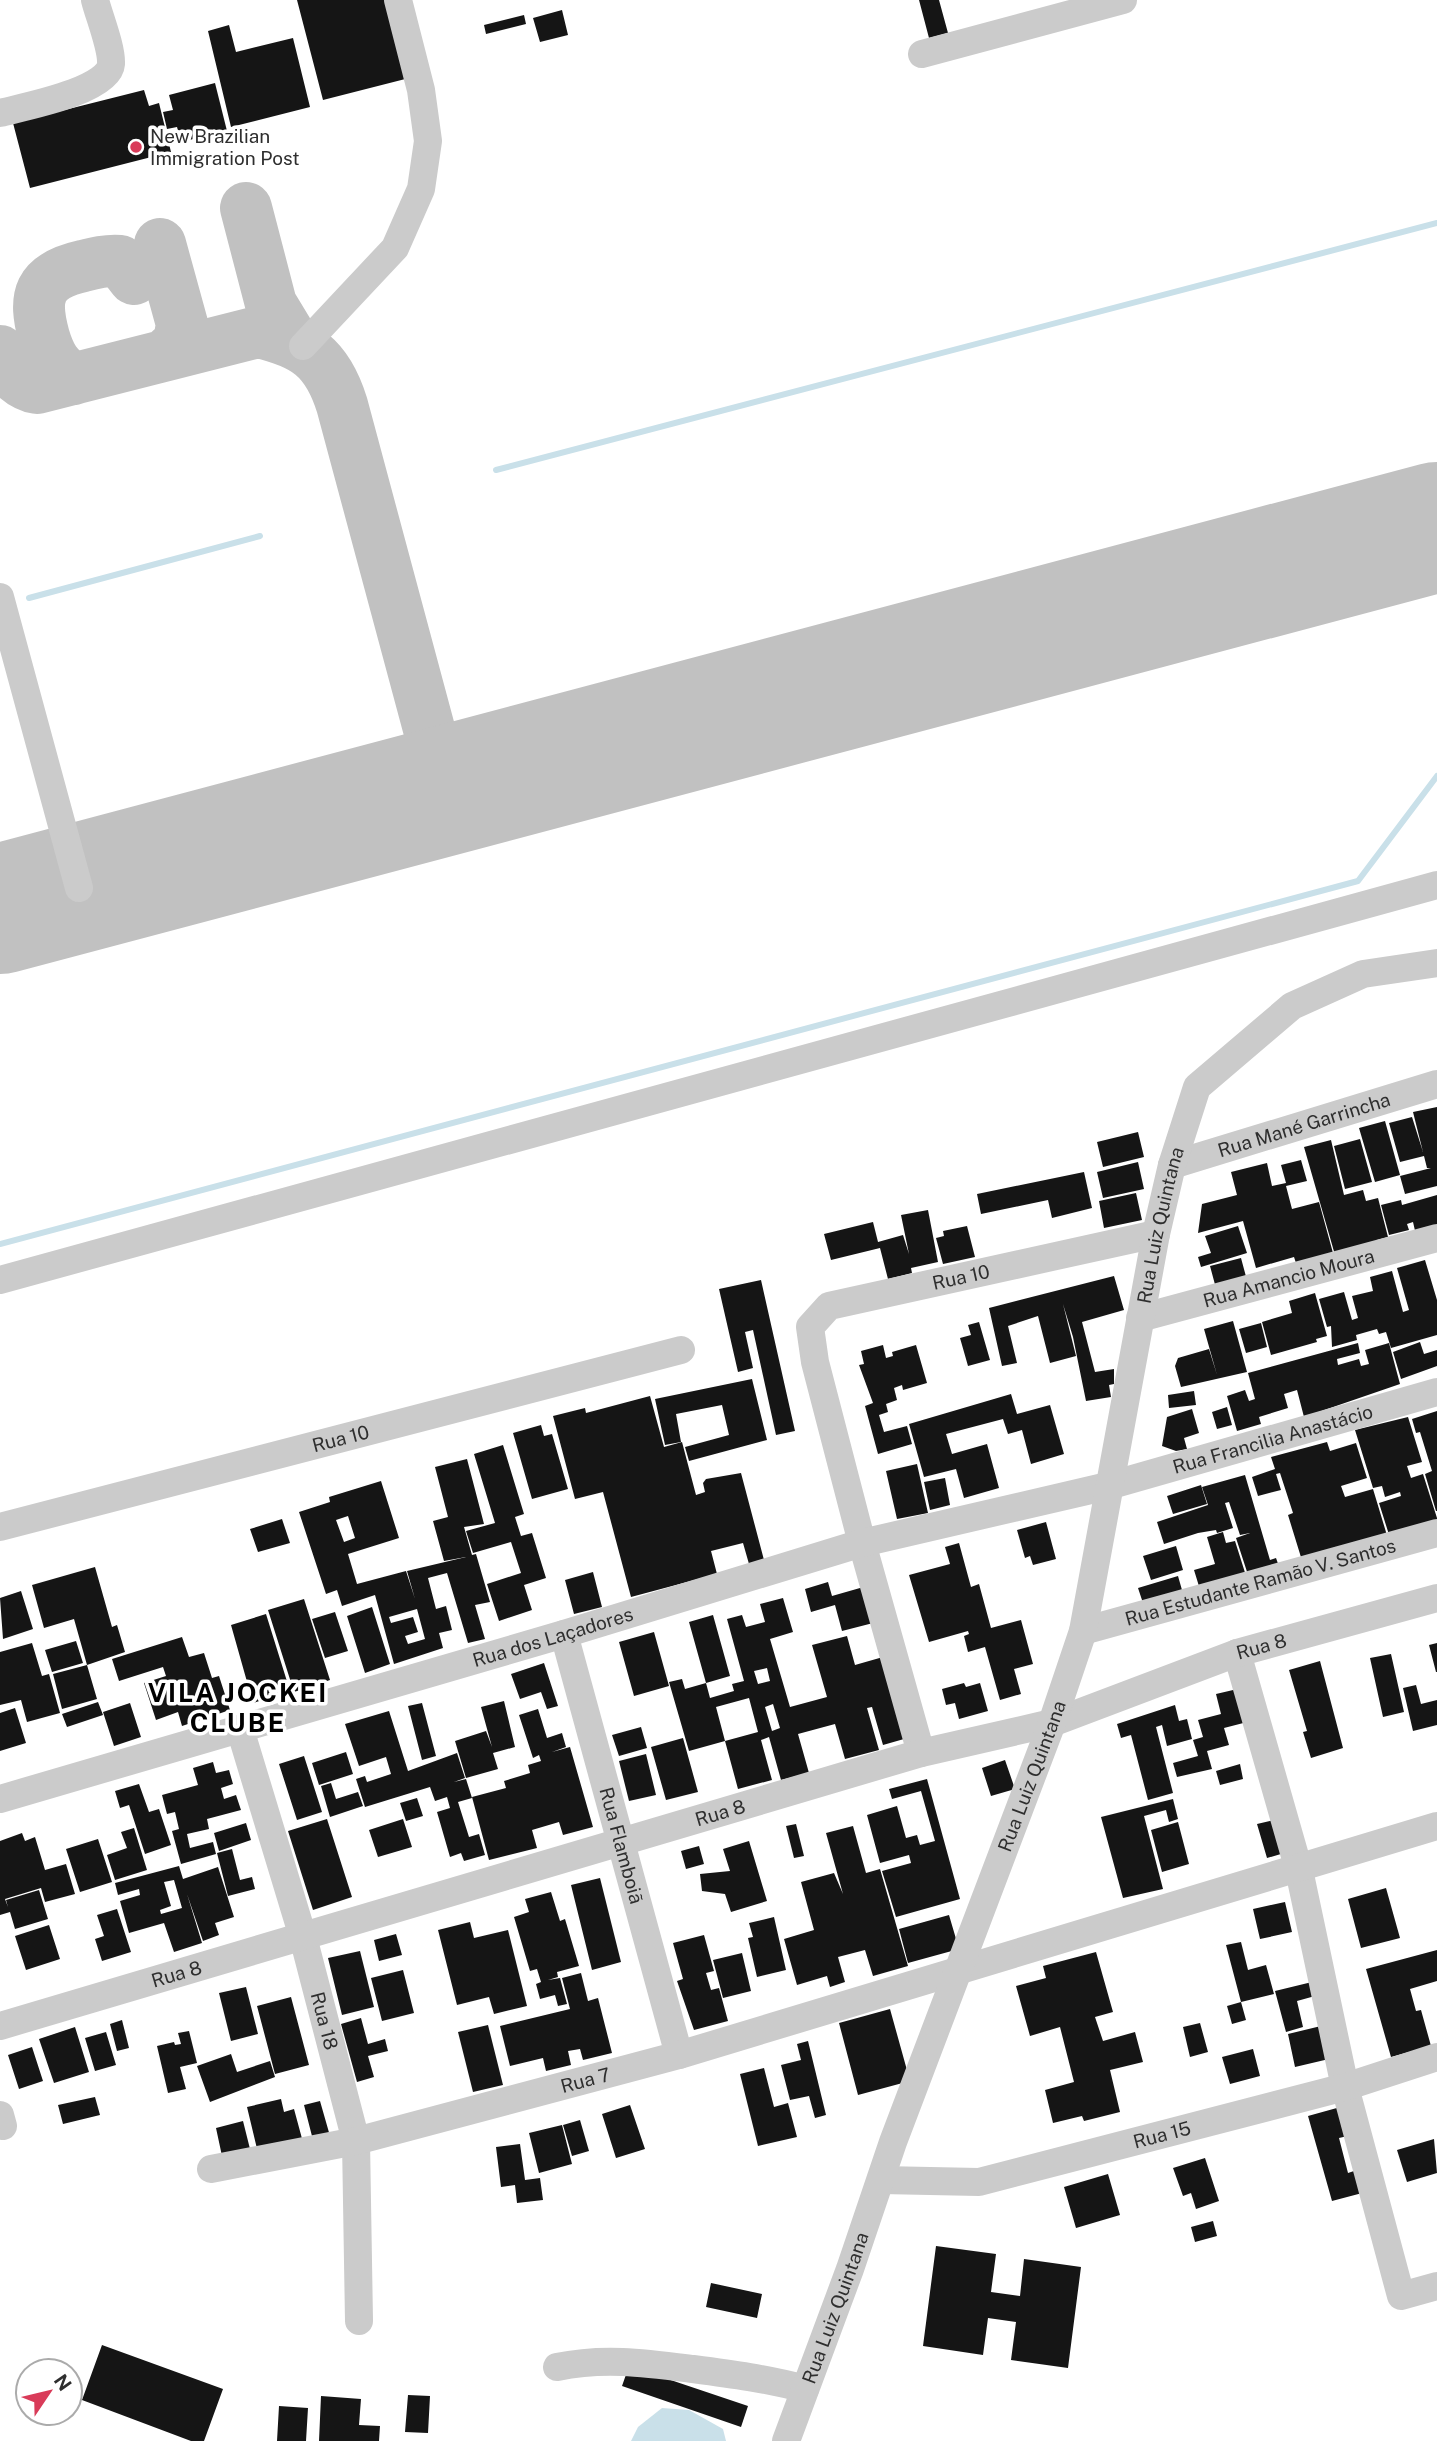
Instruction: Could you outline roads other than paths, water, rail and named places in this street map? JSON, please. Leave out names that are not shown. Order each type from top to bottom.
[{"type":"street","points":[[0,113],[90,88],[107,77],[111,64],[95,0]]},
{"type":"street","points":[[303,346],[395,248],[421,189],[428,141],[421,90],[398,0]]},
{"type":"street","points":[[922,54],[1123,0]]},
{"type":"street","points":[[0,597],[79,888]]},
{"type":"street","points":[[0,1280],[1437,885]]},
{"type":"street","name":"Rua Luiz Quintana","points":[[786,2441],[956,1974],[1052,1723],[1083,1630],[1156,1234],[1172,1166],[1197,1087],[1293,1006],[1363,974],[1437,963]]},
{"type":"street","name":"Rua Mané Garrincha","points":[[1172,1166],[1437,1084]]},
{"type":"street","name":"Rua 10","points":[[862,1543],[815,1362],[810,1327],[829,1306],[1156,1234]]},
{"type":"street","name":"Rua Amancio Moura","points":[[1140,1318],[1437,1238]]},
{"type":"street","name":"Rua 10","points":[[0,1527],[681,1350]]},
{"type":"street","name":"Rua Francilia Anastácio","points":[[1108,1486],[1437,1392]]},
{"type":"street","name":"Rua dos Laçadores","points":[[0,1799],[565,1634],[862,1543],[1108,1486]]},
{"type":"street","name":"Rua Estudante Ramão V. Santos","points":[[1083,1630],[1437,1533]]},
{"type":"street","points":[[862,1543],[921,1753]]},
{"type":"street","name":"Rua 8","points":[[0,2026],[921,1753],[1052,1723],[1237,1653],[1437,1598]]},
{"type":"street","name":"Rua Flamboiã","points":[[565,1634],[679,2055]]},
{"type":"street","points":[[1237,1653],[1299,1870],[1345,2087],[1401,2296],[1437,2286]]},
{"type":"street","name":"Rua 18","points":[[240,1729],[303,1937],[356,2141],[359,2321]]},
{"type":"street","points":[[956,1974],[1437,1826]]},
{"type":"street","name":"Rua 7","points":[[211,2169],[356,2141],[679,2055],[956,1974]]},
{"type":"street","name":"Rua 15","points":[[881,2180],[979,2182],[1345,2087],[1437,2057]]},
{"type":"street","points":[[557,2367],[580,2362],[638,2361],[773,2381],[805,2389]]},
{"type":"water","points":[[662,2408],[689,2410],[723,2429],[726,2441],[631,2441],[638,2427]]},
{"type":"waterway","points":[[496,470],[1437,223]]},
{"type":"waterway","points":[[29,598],[260,536]]},
{"type":"waterway","points":[[0,1244],[1358,881],[1437,776]]},
{"type":"place","name":"New Brazilian Immigration Post","points":[[136,147]]},
{"type":"district","name":"VILA JOCKEI CLUBE","points":[[238,1707]]}]
